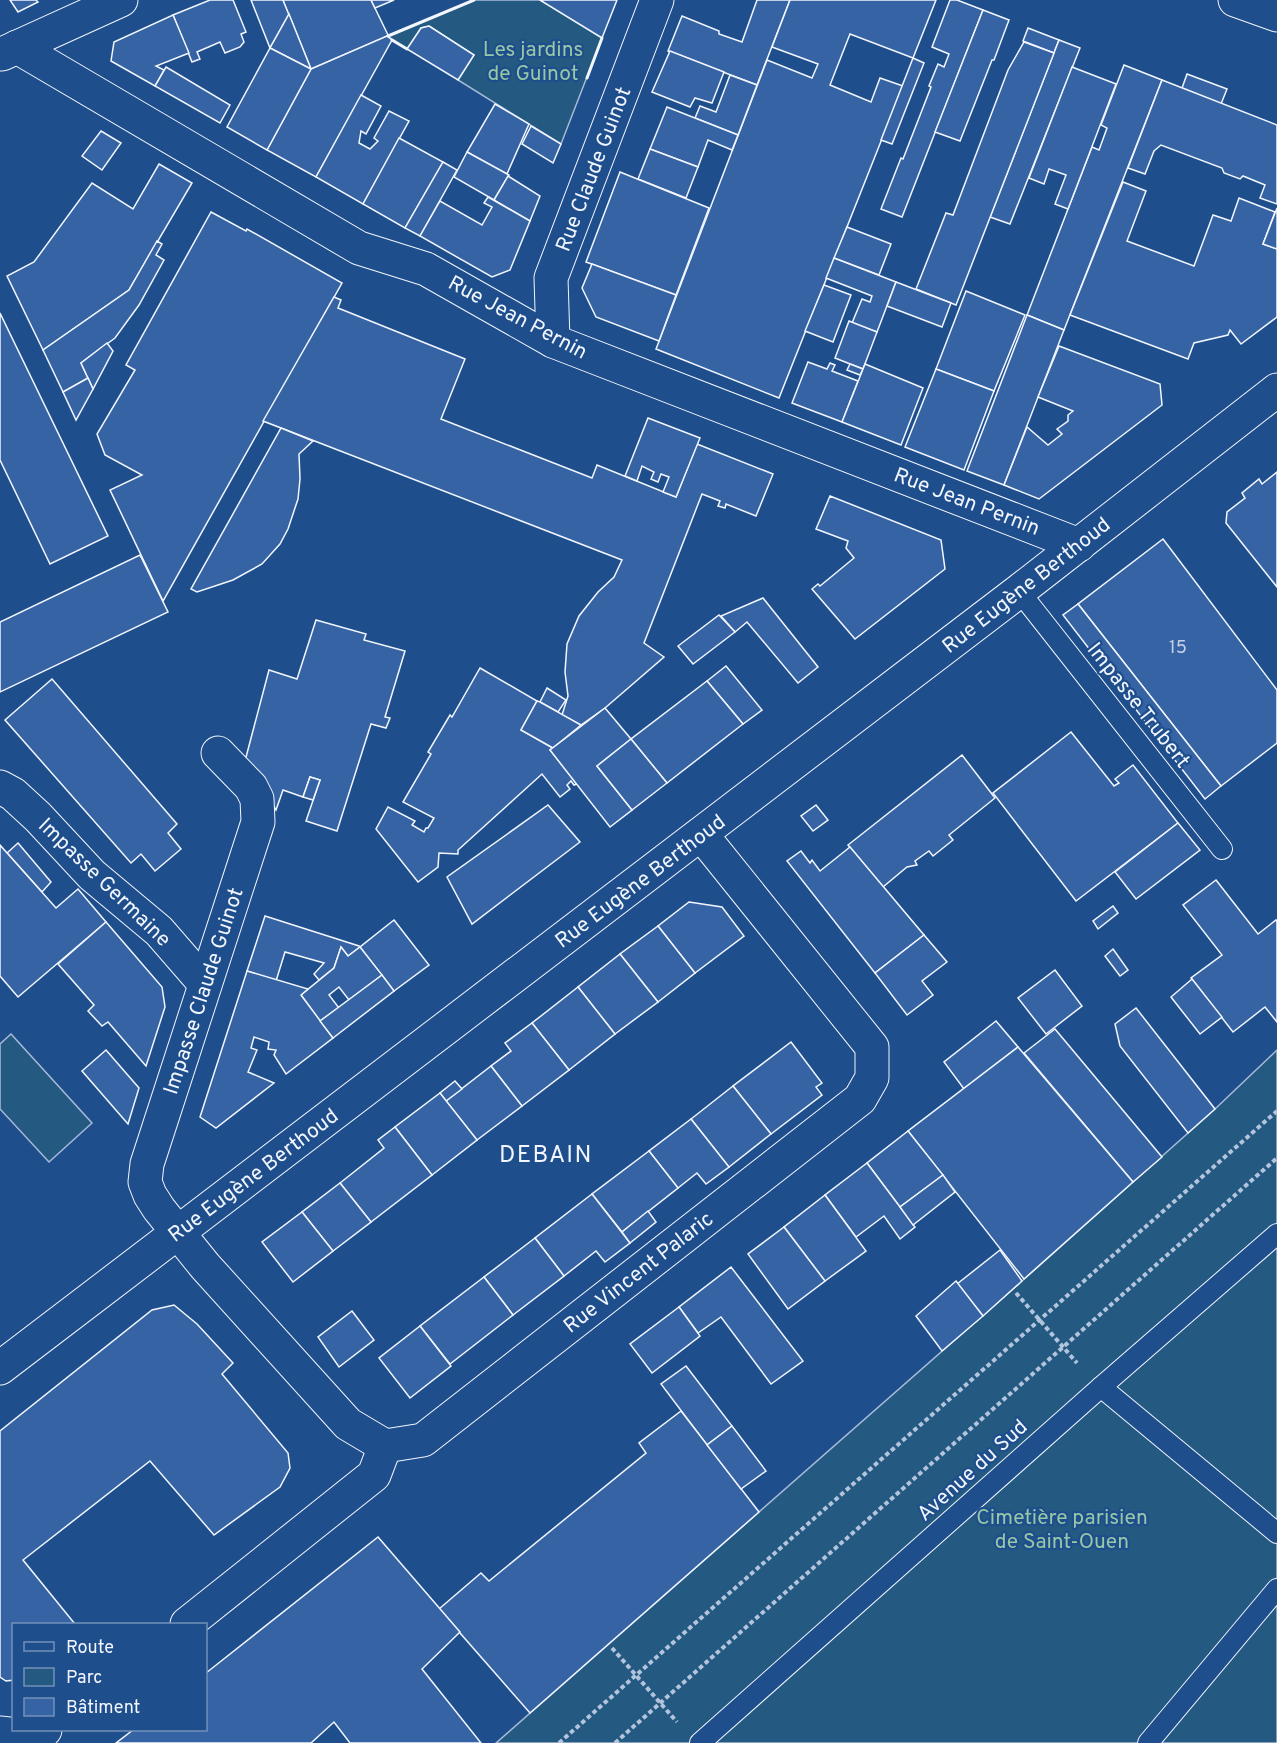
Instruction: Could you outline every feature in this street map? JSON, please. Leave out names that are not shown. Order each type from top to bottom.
[{"type":"street","points":[[8,51],[121,0]]},
{"type":"street","name":"Rue Claude Guinot","points":[[553,341],[551,278],[657,0]]},
{"type":"street","points":[[1235,0],[1277,15]]},
{"type":"street","name":"Rue Jean Pernin","points":[[8,51],[359,248],[426,269],[553,341],[1079,545]]},
{"type":"street","name":"Rue Eugène Berthoud","points":[[0,1368],[1019,591],[1277,390]]},
{"type":"street","name":"Impasse Claude Guinot","points":[[178,1233],[150,1195],[145,1182],[147,1164],[258,822],[257,799],[250,787],[218,753]]},
{"type":"street","name":"Impasse Germaine","points":[[0,787],[13,794],[38,817],[92,875],[159,931],[205,984]]},
{"type":"street","name":"Rue Vincent Palaric","points":[[385,1446],[423,1440],[860,1100],[872,1078],[872,1047],[701,834]]},
{"type":"street","points":[[178,1233],[348,1424],[385,1446],[374,1475],[188,1623]]},
{"type":"street","points":[[0,1733],[26,1736],[42,1731]]},
{"type":"lane","name":"Impasse Trubert","points":[[1019,591],[1222,849]]},
{"type":"lane","name":"Avenue du Sud","points":[[700,1743],[1277,1234]]},
{"type":"lane","points":[[1101,1387],[1277,1533]]},
{"type":"lane","points":[[1148,1743],[1277,1589]]},
{"type":"path","points":[[559,1743],[1277,1112]]},
{"type":"path","points":[[615,1743],[1277,1158]]},
{"type":"path","points":[[1016,1293],[1101,1387]]},
{"type":"path","points":[[612,1648],[683,1728]]},
{"type":"green space","name":"Les jardins de Guinot","points":[[474,0],[540,0],[602,38],[561,144],[458,80],[474,55],[429,26],[421,28],[407,49],[388,36]]},
{"type":"green space","points":[[11,1034],[92,1123],[49,1162],[0,1109],[0,1044]]},
{"type":"green space","name":"Cimetière parisien de Saint-Ouen","points":[[1277,1050],[1277,1743],[496,1743],[1022,1281],[1215,1109]]},
{"type":"building","points":[[10,0],[36,0],[38,2],[18,12]]},
{"type":"building","points":[[210,0],[233,0],[246,32],[241,34],[244,42],[240,47],[225,53],[220,42],[197,52],[200,59],[192,62],[173,15]]},
{"type":"building","points":[[251,0],[283,0],[289,14],[270,48]]},
{"type":"building","points":[[283,0],[371,0],[389,37],[311,69]]},
{"type":"building","points":[[371,0],[394,0],[375,8]]},
{"type":"building","points":[[540,0],[617,0],[602,38]]},
{"type":"building","points":[[757,0],[790,0],[757,85],[668,51],[682,16],[719,31],[719,34],[742,42]]},
{"type":"building","points":[[790,0],[936,0],[913,58],[850,34],[830,85],[871,102],[880,78],[903,86],[779,398],[656,349],[767,60],[812,78],[818,64],[772,47]]},
{"type":"building","points":[[950,0],[957,0],[983,10],[902,217],[881,209],[901,158],[903,159],[938,64],[944,67],[949,54],[932,47]]},
{"type":"building","points":[[983,10],[1009,20],[960,141],[935,132]]},
{"type":"building","points":[[289,14],[311,69],[270,48]]},
{"type":"building","points":[[173,15],[189,53],[156,66],[164,70],[155,86],[111,61],[114,42]]},
{"type":"building","points":[[429,26],[474,55],[458,80],[407,49],[421,28]]},
{"type":"building","points":[[1028,28],[1059,40],[1054,53],[1023,41]]},
{"type":"building","points":[[387,36],[392,40],[316,177],[267,150],[311,69]]},
{"type":"building","points":[[1059,40],[1080,48],[1010,224],[990,217]]},
{"type":"building","points":[[1024,42],[1054,53],[956,305],[916,289],[946,213],[953,215],[1008,70]]},
{"type":"building","points":[[270,48],[311,69],[267,150],[227,127]]},
{"type":"building","points":[[670,51],[724,72],[712,103],[695,98],[690,107],[652,92]]},
{"type":"building","points":[[913,58],[924,63],[892,144],[881,140]]},
{"type":"building","points":[[1124,65],[1162,80],[1064,330],[1027,315],[1092,147],[1099,150],[1107,128],[1101,125]]},
{"type":"building","points":[[166,67],[230,105],[220,123],[155,86]]},
{"type":"building","points":[[1072,67],[1116,84],[1068,209],[1055,204],[1066,175],[1049,169],[1044,184],[1029,178]]},
{"type":"building","points":[[1187,74],[1227,89],[1221,104],[1182,88]]},
{"type":"building","points":[[730,75],[757,85],[738,135],[695,118],[700,106],[716,112]]},
{"type":"building","points":[[1162,80],[1277,125],[1277,204],[1260,198],[1265,185],[1243,176],[1240,179],[1224,173],[1222,168],[1161,145],[1154,151],[1145,174],[1128,168]]},
{"type":"building","points":[[361,95],[381,106],[366,134],[361,131],[359,143],[370,149],[378,141],[374,138],[389,111],[409,121],[363,204],[316,177]]},
{"type":"building","points":[[495,104],[529,124],[507,174],[467,152]]},
{"type":"building","points":[[667,107],[738,135],[732,150],[708,140],[698,167],[650,149]]},
{"type":"building","points":[[531,126],[561,144],[553,163],[522,144]]},
{"type":"building","points":[[101,131],[121,143],[102,170],[82,156]]},
{"type":"building","points":[[399,138],[443,162],[405,228],[363,204]]},
{"type":"building","points":[[650,149],[698,167],[686,198],[638,179]]},
{"type":"building","points":[[467,152],[509,175],[494,200],[454,177]]},
{"type":"building","points":[[443,162],[457,170],[420,236],[405,228]]},
{"type":"building","points":[[159,164],[192,183],[129,290],[43,350],[7,276],[34,262],[92,183],[133,209]]},
{"type":"building","points":[[620,172],[709,208],[676,295],[586,262]]},
{"type":"building","points":[[508,176],[540,196],[530,221],[494,200]]},
{"type":"building","points":[[1123,182],[1146,191],[1127,241],[1194,266],[1213,215],[1231,221],[1239,198],[1275,212],[1263,244],[1277,249],[1277,317],[1241,344],[1230,330],[1228,335],[1194,343],[1188,359],[1070,315]]},
{"type":"building","points":[[488,197],[530,221],[510,270],[492,277],[420,236],[440,201],[482,225],[492,207],[484,203]]},
{"type":"building","points":[[1277,208],[1277,249],[1263,244]]},
{"type":"building","points":[[211,212],[246,231],[247,229],[342,283],[163,601],[110,490],[142,475],[105,455],[97,434],[135,370],[126,365]]},
{"type":"building","points":[[847,227],[891,244],[879,275],[834,258]]},
{"type":"building","points":[[157,241],[162,244],[156,255],[164,260],[139,305],[115,338],[81,363],[88,378],[63,392],[43,350],[129,290]]},
{"type":"building","points":[[834,258],[896,282],[877,332],[852,323],[862,299],[870,302],[872,296],[826,278]]},
{"type":"building","points":[[592,264],[676,295],[659,341],[596,317],[582,288]]},
{"type":"building","points":[[896,282],[951,303],[942,327],[887,306]]},
{"type":"building","points":[[824,285],[851,295],[833,342],[805,331]]},
{"type":"building","points":[[966,291],[1025,315],[994,391],[936,369]]},
{"type":"building","points":[[334,297],[341,300],[338,308],[465,359],[441,419],[592,478],[597,465],[676,497],[697,444],[773,474],[756,516],[726,504],[725,508],[718,506],[720,501],[702,494],[644,643],[664,657],[605,708],[581,725],[562,715],[568,696],[565,672],[567,644],[579,616],[598,592],[614,577],[622,560],[263,421]]},
{"type":"building","points":[[0,313],[108,536],[50,564],[0,460]]},
{"type":"building","points":[[1027,315],[1064,330],[1004,485],[967,471]]},
{"type":"building","points":[[849,321],[877,332],[863,369],[835,358]]},
{"type":"building","points":[[107,343],[113,351],[93,389],[81,363]]},
{"type":"building","points":[[1059,346],[1160,384],[1162,405],[1039,499],[1004,485],[1027,427],[1048,445],[1062,434],[1057,429],[1068,421],[1068,415],[1073,411],[1038,397]]},
{"type":"building","points":[[808,362],[827,369],[830,363],[835,365],[832,371],[858,381],[842,422],[792,403]]},
{"type":"building","points":[[850,364],[863,369],[860,375],[847,370]]},
{"type":"building","points":[[865,364],[923,388],[901,445],[842,422]]},
{"type":"building","points":[[936,369],[994,391],[964,470],[905,447]]},
{"type":"building","points":[[88,378],[93,389],[76,420],[63,392]]},
{"type":"building","points":[[648,418],[700,438],[676,497],[663,492],[669,477],[661,474],[658,482],[651,479],[654,472],[642,466],[637,481],[625,476]]},
{"type":"building","points":[[281,428],[313,441],[299,454],[298,499],[288,529],[280,544],[262,564],[233,580],[197,592],[191,589]]},
{"type":"building","points":[[1277,472],[1277,587],[1226,523],[1227,512],[1245,498],[1242,493],[1259,479],[1262,484]]},
{"type":"building","points":[[830,496],[941,540],[945,569],[855,639],[812,589],[818,584],[820,586],[854,558],[846,548],[848,541],[816,529]]},
{"type":"building","points":[[1163,539],[1277,690],[1277,743],[1221,786],[1078,604]]},
{"type":"building","points":[[140,555],[168,612],[0,692],[0,622]]},
{"type":"building","points":[[763,598],[818,667],[798,683],[747,622],[735,632],[721,616]]},
{"type":"building","points":[[1078,604],[1221,786],[1205,799],[1063,615]]},
{"type":"building","points":[[719,615],[735,632],[693,664],[678,646]]},
{"type":"building","points":[[316,620],[366,634],[364,640],[405,651],[385,717],[390,718],[386,728],[371,724],[337,831],[306,821],[320,780],[310,777],[303,797],[283,790],[276,810],[245,761],[269,670],[297,679]]},
{"type":"building","points":[[726,666],[762,710],[743,724],[707,681]]},
{"type":"building","points":[[480,668],[537,701],[521,730],[553,748],[550,750],[577,784],[574,785],[571,781],[567,785],[570,789],[560,797],[542,774],[458,850],[458,854],[439,853],[438,867],[418,882],[376,829],[388,807],[415,821],[412,825],[424,832],[428,828],[434,818],[403,802],[431,754],[428,752],[450,715],[452,717]]},
{"type":"building","points":[[52,679],[177,824],[168,833],[181,849],[155,871],[141,854],[131,863],[5,720]]},
{"type":"building","points":[[707,681],[743,724],[667,783],[631,739]]},
{"type":"building","points":[[547,688],[566,700],[558,712],[540,702]]},
{"type":"building","points":[[537,701],[581,725],[553,748],[521,730]]},
{"type":"building","points":[[605,708],[631,739],[597,766],[632,810],[610,827],[550,750]]},
{"type":"building","points":[[1071,732],[1114,786],[1119,783],[1115,779],[1133,765],[1178,823],[1076,901],[993,793]]},
{"type":"building","points":[[631,739],[667,783],[632,810],[597,766]]},
{"type":"building","points":[[962,755],[995,798],[949,835],[953,840],[933,856],[929,851],[915,861],[917,865],[907,867],[883,887],[848,845]]},
{"type":"building","points":[[310,777],[320,780],[313,800],[303,797]]},
{"type":"building","points":[[548,805],[580,842],[472,924],[447,877]]},
{"type":"building","points":[[816,805],[828,820],[813,831],[801,816]]},
{"type":"building","points":[[1178,823],[1200,850],[1136,899],[1115,872]]},
{"type":"building","points":[[18,843],[51,882],[42,892],[7,853]]},
{"type":"building","points":[[0,845],[56,908],[78,889],[106,922],[18,997],[0,976]]},
{"type":"building","points":[[850,847],[924,935],[875,973],[787,861],[801,851],[820,871]]},
{"type":"building","points":[[1216,880],[1258,934],[1276,920],[1277,922],[1277,1022],[1265,1007],[1233,1032],[1191,978],[1222,955],[1183,905]]},
{"type":"building","points":[[689,902],[722,907],[744,936],[695,973],[658,926]]},
{"type":"building","points":[[1113,906],[1118,913],[1098,929],[1093,921]]},
{"type":"building","points":[[265,916],[360,947],[348,956],[341,947],[334,968],[319,980],[314,974],[324,963],[285,952],[276,981],[247,971]]},
{"type":"building","points":[[394,920],[429,965],[394,991],[360,947]]},
{"type":"building","points":[[106,922],[162,987],[165,1007],[146,1066],[108,1022],[102,1026],[88,1011],[94,1005],[58,964]]},
{"type":"building","points":[[658,926],[695,973],[658,1002],[620,954]]},
{"type":"building","points":[[924,935],[947,962],[922,981],[933,995],[907,1015],[875,973]]},
{"type":"building","points":[[341,947],[348,956],[360,947],[382,975],[349,1000],[339,987],[329,995],[339,1008],[320,1021],[301,995],[334,968]]},
{"type":"building","points":[[1113,949],[1128,970],[1120,976],[1105,956]]},
{"type":"building","points":[[620,954],[658,1002],[615,1034],[578,987]]},
{"type":"building","points":[[1055,970],[1082,1006],[1046,1034],[1018,998]]},
{"type":"building","points":[[247,971],[308,989],[301,995],[333,1038],[286,1074],[274,1055],[276,1050],[268,1049],[269,1042],[254,1037],[251,1048],[257,1050],[248,1072],[274,1083],[216,1128],[200,1117]]},
{"type":"building","points":[[382,975],[394,991],[333,1038],[320,1021]]},
{"type":"building","points":[[1192,979],[1222,1017],[1200,1034],[1171,997]]},
{"type":"building","points":[[578,987],[615,1034],[569,1070],[532,1023]]},
{"type":"building","points":[[1136,1008],[1215,1109],[1188,1133],[1120,1046],[1115,1024]]},
{"type":"building","points":[[996,1021],[1018,1047],[964,1089],[944,1062]]},
{"type":"building","points":[[532,1023],[569,1070],[522,1106],[491,1066],[511,1051],[505,1043]]},
{"type":"building","points":[[1055,1029],[1162,1157],[1133,1182],[1024,1053]]},
{"type":"building","points":[[791,1042],[822,1083],[816,1087],[822,1095],[771,1134],[733,1086]]},
{"type":"building","points":[[1018,1047],[1133,1182],[1024,1279],[908,1131]]},
{"type":"building","points":[[106,1050],[139,1088],[128,1124],[82,1071]]},
{"type":"building","points":[[491,1066],[522,1106],[477,1140],[446,1101]]},
{"type":"building","points":[[455,1081],[462,1089],[446,1101],[440,1093]]},
{"type":"building","points":[[733,1086],[771,1134],[729,1167],[691,1119]]},
{"type":"building","points":[[440,1093],[477,1140],[432,1175],[395,1127]]},
{"type":"building","points":[[691,1119],[729,1167],[706,1184],[697,1173],[678,1188],[649,1151]]},
{"type":"building","points":[[395,1127],[432,1175],[371,1222],[340,1183],[384,1148],[378,1140]]},
{"type":"building","points":[[908,1131],[943,1175],[900,1207],[867,1163]]},
{"type":"building","points":[[649,1151],[678,1188],[622,1232],[592,1194]]},
{"type":"building","points":[[867,1163],[915,1227],[900,1239],[884,1216],[856,1237],[825,1195]]},
{"type":"building","points":[[943,1175],[955,1192],[913,1225],[900,1207]]},
{"type":"building","points":[[340,1183],[371,1222],[333,1251],[302,1212]]},
{"type":"building","points":[[592,1194],[630,1243],[605,1262],[596,1251],[564,1276],[535,1238]]},
{"type":"building","points":[[825,1195],[866,1251],[825,1281],[784,1227]]},
{"type":"building","points":[[648,1211],[656,1222],[630,1243],[622,1232]]},
{"type":"building","points":[[302,1212],[333,1251],[293,1282],[262,1242]]},
{"type":"building","points":[[784,1227],[825,1281],[788,1309],[748,1254]]},
{"type":"building","points":[[535,1238],[564,1276],[513,1315],[484,1277]]},
{"type":"building","points":[[1000,1250],[1022,1281],[983,1316],[957,1284]]},
{"type":"building","points":[[731,1267],[803,1361],[771,1384],[721,1317],[698,1333],[679,1307]]},
{"type":"building","points":[[484,1277],[513,1315],[450,1364],[420,1326]]},
{"type":"building","points":[[956,1281],[983,1316],[942,1351],[916,1316]]},
{"type":"building","points":[[174,1305],[197,1324],[233,1363],[222,1374],[288,1453],[290,1468],[280,1487],[214,1535],[150,1461],[23,1560],[74,1623],[12,1623],[12,1680],[6,1681],[0,1677],[0,1431],[152,1310]]},
{"type":"building","points":[[679,1307],[700,1336],[652,1373],[630,1344]]},
{"type":"building","points":[[352,1311],[374,1340],[339,1367],[318,1337]]},
{"type":"building","points":[[420,1326],[451,1366],[410,1398],[379,1358]]},
{"type":"building","points":[[686,1366],[732,1426],[707,1445],[661,1384]]},
{"type":"building","points":[[681,1411],[759,1512],[530,1713],[439,1609],[481,1573],[489,1581],[646,1453],[639,1443]]},
{"type":"building","points":[[732,1426],[766,1471],[741,1489],[707,1445]]},
{"type":"building","points":[[378,1537],[460,1632],[422,1669],[481,1743],[350,1743],[334,1722],[311,1743],[116,1743],[132,1731],[207,1731],[207,1672]]},
{"type":"wall","points":[[388,36],[474,0]]},
{"type":"wall","points":[[587,78],[602,38]]},
{"type":"wall","points":[[392,40],[407,49]]},
{"type":"district","name":"DEBAIN","points":[[546,1154]]}]
